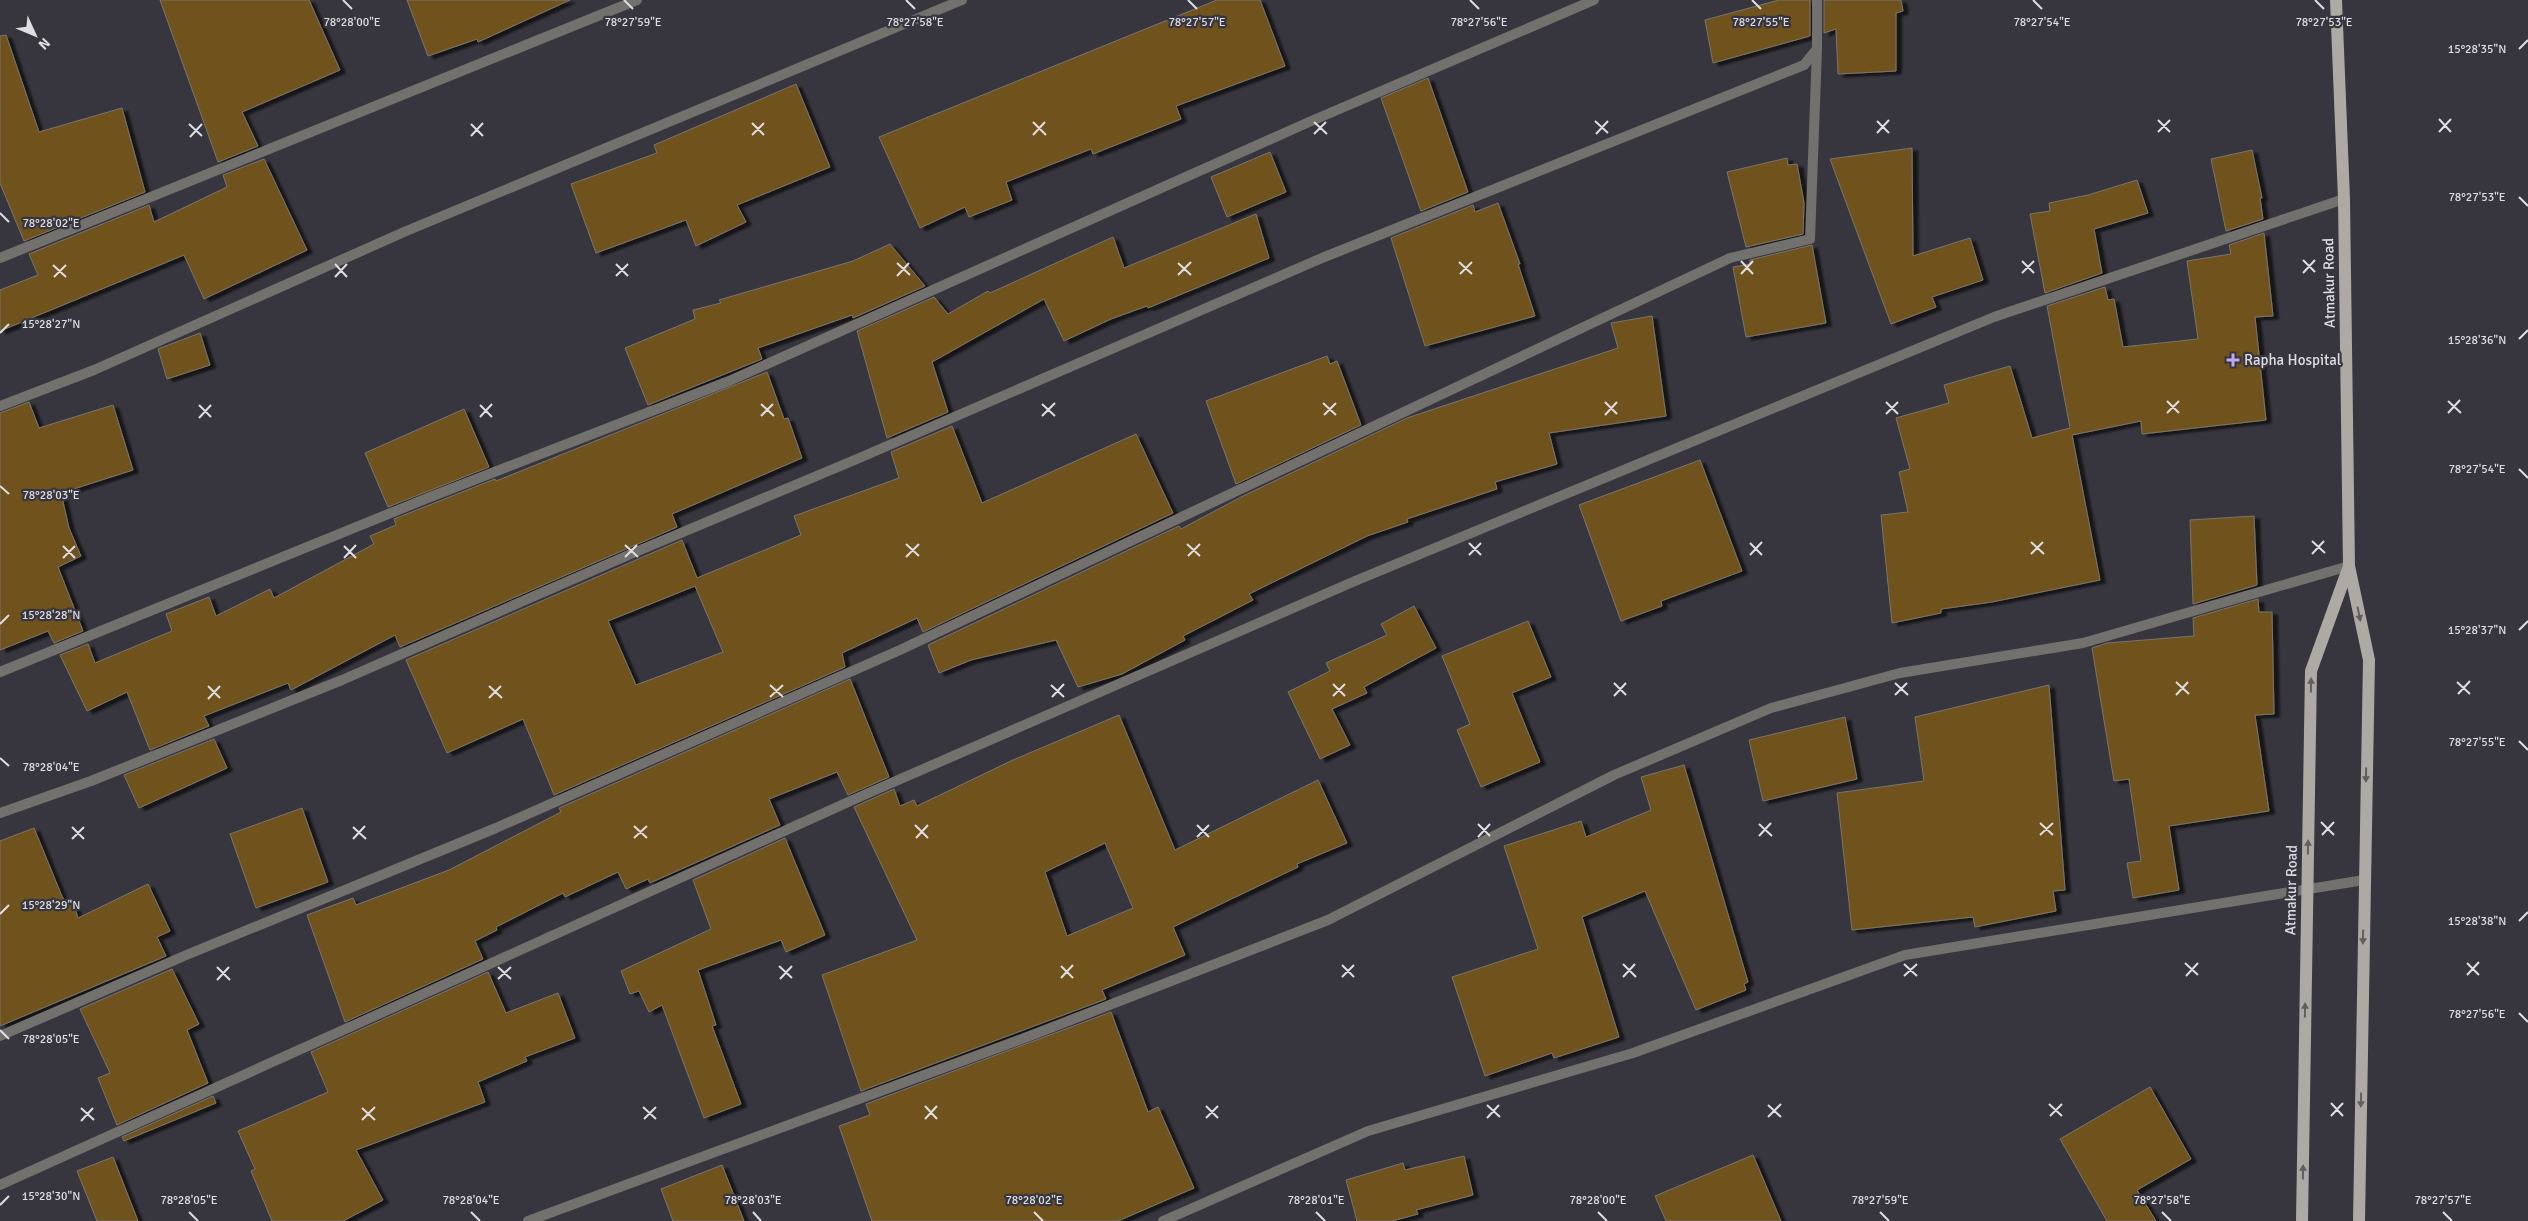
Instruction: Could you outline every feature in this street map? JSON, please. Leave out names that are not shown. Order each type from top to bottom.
[{"type":"main road","name":"Atmakur Road","points":[[2336,0],[2344,199],[2349,566],[2369,660],[2360,1221]]},
{"type":"main road","name":"Atmakur Road","points":[[2302,1221],[2311,671],[2349,566]]},
{"type":"street","points":[[0,258],[637,0]]},
{"type":"street","points":[[0,406],[94,370],[404,232],[962,0]]},
{"type":"street","points":[[0,672],[430,497],[729,381],[1309,122],[1594,0]]},
{"type":"street","points":[[0,1036],[184,956],[496,828],[900,650],[1730,258],[1810,239],[1817,0]]},
{"type":"street","points":[[0,813],[91,781],[342,680],[633,553],[857,459],[1322,258],[1804,65],[1817,49]]},
{"type":"street","points":[[0,1185],[857,798],[1355,581],[1994,317],[2344,199]]},
{"type":"street","points":[[528,1221],[1027,1037],[1328,920],[1614,775],[1771,708],[1900,672],[2083,643],[2349,566]]},
{"type":"street","points":[[1163,1221],[1368,1132],[1634,1053],[1905,955],[2364,880]]},
{"type":"building","points":[[160,0],[309,0],[340,70],[242,112],[258,146],[218,162]]},
{"type":"building","points":[[407,0],[570,0],[478,42],[477,39],[428,56]]},
{"type":"building","points":[[1217,0],[1260,0],[1285,66],[1176,106],[1181,119],[1093,154],[1091,149],[1006,182],[1012,200],[969,217],[965,207],[920,228],[879,137]]},
{"type":"building","points":[[1779,0],[1810,0],[1810,36],[1713,63],[1705,20]]},
{"type":"building","points":[[1824,0],[1901,0],[1903,11],[1896,13],[1896,71],[1838,74],[1836,29],[1824,33]]},
{"type":"building","points":[[6,35],[39,132],[122,108],[145,192],[24,241],[0,183],[0,36]]},
{"type":"building","points":[[1428,78],[1468,192],[1421,211],[1381,98]]},
{"type":"building","points":[[796,84],[830,167],[737,205],[746,222],[696,246],[686,220],[596,253],[571,184],[657,153],[654,145]]},
{"type":"building","points":[[1912,148],[1913,256],[1970,238],[1983,280],[1932,297],[1936,307],[1891,324],[1830,159]]},
{"type":"building","points":[[2252,150],[2262,198],[2260,198],[2263,219],[2226,231],[2211,159]]},
{"type":"building","points":[[1270,152],[1286,192],[1227,217],[1211,177]]},
{"type":"building","points":[[1787,158],[1788,165],[1797,164],[1804,203],[1803,234],[1746,247],[1727,172]]},
{"type":"building","points":[[264,159],[307,250],[204,299],[184,255],[0,331],[0,290],[38,275],[29,254],[149,205],[154,222],[227,187],[223,175]]},
{"type":"building","points":[[2137,180],[2148,213],[2094,229],[2102,273],[2045,293],[2030,214],[2050,211],[2049,203],[2088,195]]},
{"type":"building","points":[[1498,203],[1520,264],[1518,264],[1535,316],[1425,346],[1391,238],[1473,205],[1475,212]]},
{"type":"building","points":[[1256,214],[1269,258],[1148,308],[1147,306],[1111,319],[1064,341],[1044,299],[932,362],[948,412],[887,438],[857,331],[934,297],[948,314],[988,291],[990,293],[1113,237],[1124,268]]},
{"type":"building","points":[[2264,233],[2273,316],[2255,317],[2266,420],[2142,434],[2141,421],[2072,435],[2100,580],[1992,602],[1941,609],[1941,613],[1892,623],[1881,515],[1908,512],[1899,472],[1910,469],[1896,418],[1949,403],[1944,385],[2010,366],[2032,438],[2070,428],[2047,306],[2105,287],[2108,300],[2114,299],[2123,347],[2198,339],[2187,261],[2231,254],[2229,245]]},
{"type":"building","points":[[890,244],[925,286],[853,318],[852,315],[758,348],[762,359],[648,405],[625,348],[695,319],[693,310],[721,303],[719,300],[853,261]]},
{"type":"building","points":[[1812,245],[1826,323],[1746,337],[1733,267],[1750,264],[1750,260]]},
{"type":"building","points":[[1652,316],[1666,416],[1549,433],[1557,464],[1495,482],[1497,489],[1407,519],[1408,522],[1367,536],[1249,594],[1253,600],[1183,636],[1185,640],[1122,674],[1078,687],[1056,640],[971,660],[939,673],[928,645],[1179,526],[1181,529],[1241,497],[1407,418],[1618,348],[1611,323]]},
{"type":"building","points":[[200,333],[210,365],[167,379],[158,349]]},
{"type":"building","points":[[1327,356],[1330,364],[1337,361],[1361,425],[1236,484],[1206,401]]},
{"type":"building","points":[[767,372],[784,419],[788,418],[802,458],[672,514],[677,527],[400,647],[395,635],[291,690],[288,683],[204,716],[209,726],[150,750],[127,692],[87,711],[60,655],[88,644],[95,663],[172,631],[166,614],[209,597],[216,616],[270,589],[274,598],[374,544],[370,536],[396,525],[394,519],[495,479],[496,481]]},
{"type":"building","points":[[29,402],[39,428],[113,405],[133,470],[61,493],[69,528],[81,556],[58,567],[83,631],[54,643],[48,631],[0,650],[0,413]]},
{"type":"building","points":[[464,409],[489,467],[388,507],[365,453]]},
{"type":"building","points":[[952,426],[982,503],[1136,434],[1173,513],[923,632],[917,618],[842,653],[845,667],[554,795],[523,719],[447,753],[406,660],[682,540],[697,578],[801,535],[794,516],[899,478],[891,452]],"holes":[[[695,586],[723,652],[636,685],[608,621]]]},
{"type":"building","points":[[1700,460],[1742,571],[1661,601],[1662,606],[1621,621],[1579,505]]},
{"type":"building","points":[[2254,516],[2257,585],[2193,604],[2190,520]]},
{"type":"building","points":[[2258,599],[2259,612],[2272,612],[2274,714],[2255,715],[2269,811],[2169,826],[2179,890],[2133,898],[2127,863],[2141,861],[2129,779],[2114,781],[2092,648],[2107,643],[2194,636],[2193,618]]},
{"type":"building","points":[[1414,606],[1436,648],[1364,687],[1367,693],[1332,709],[1350,745],[1320,759],[1288,692],[1330,671],[1326,663],[1387,635],[1381,624]]},
{"type":"building","points":[[1528,621],[1551,677],[1512,693],[1540,762],[1481,787],[1457,730],[1470,724],[1442,656]]},
{"type":"building","points":[[850,679],[889,777],[848,795],[837,772],[769,799],[780,825],[650,883],[648,879],[626,889],[618,872],[565,897],[563,893],[496,927],[497,930],[475,941],[483,959],[345,1022],[307,915],[353,898],[356,905],[449,870],[561,812],[559,808]]},
{"type":"building","points":[[2049,685],[2065,890],[2053,891],[2056,911],[1975,927],[1973,917],[1852,930],[1837,793],[1924,781],[1915,717]]},
{"type":"building","points":[[1119,715],[1175,850],[1318,780],[1347,843],[1297,864],[1298,867],[1173,927],[1185,955],[1102,990],[1106,999],[861,1091],[822,975],[917,940],[854,807],[894,789],[900,806],[914,800],[917,806],[1013,760]],"holes":[[[1105,843],[1133,908],[1067,936],[1045,872]]]},
{"type":"building","points":[[1845,717],[1857,779],[1763,801],[1749,740]]},
{"type":"building","points":[[214,739],[227,768],[139,808],[124,775]]},
{"type":"building","points":[[1684,765],[1748,982],[1744,984],[1746,990],[1696,1010],[1645,891],[1582,917],[1619,1037],[1554,1058],[1552,1053],[1485,1076],[1452,977],[1538,949],[1504,846],[1581,821],[1586,837],[1651,810],[1641,777]]},
{"type":"building","points":[[302,808],[328,882],[256,908],[230,834]]},
{"type":"building","points":[[34,828],[61,894],[66,904],[73,902],[78,918],[148,884],[170,931],[157,937],[166,956],[0,1026],[0,841]]},
{"type":"building","points":[[785,838],[825,935],[786,952],[781,940],[698,970],[716,1025],[712,1026],[741,1104],[704,1118],[662,1005],[649,1012],[639,991],[630,994],[621,971],[711,929],[693,880]]},
{"type":"building","points":[[172,969],[199,1024],[187,1030],[208,1083],[117,1125],[98,1078],[110,1073],[80,1009]]},
{"type":"building","points":[[488,972],[506,1013],[558,993],[575,1038],[525,1057],[527,1061],[478,1082],[485,1102],[356,1150],[383,1200],[343,1221],[272,1221],[251,1171],[255,1169],[238,1131],[328,1092],[311,1052]]},
{"type":"building","points":[[1111,1012],[1148,1112],[1158,1107],[1194,1188],[1118,1221],[872,1221],[839,1126],[870,1115],[866,1104]]},
{"type":"building","points":[[2150,1087],[2191,1159],[2137,1190],[2156,1221],[2107,1221],[2060,1139]]},
{"type":"building","points":[[213,1096],[216,1103],[124,1141],[122,1137]]},
{"type":"building","points":[[1753,1155],[1781,1221],[1666,1221],[1655,1196]]},
{"type":"building","points":[[1464,1156],[1473,1195],[1416,1210],[1418,1214],[1392,1221],[1357,1221],[1346,1180],[1403,1163],[1405,1170]]},
{"type":"building","points":[[113,1157],[138,1221],[97,1221],[77,1171]]},
{"type":"building","points":[[722,1165],[744,1221],[673,1221],[661,1189]]},
{"type":"place","name":"Rapha Hospital","points":[[2233,360]]}]
